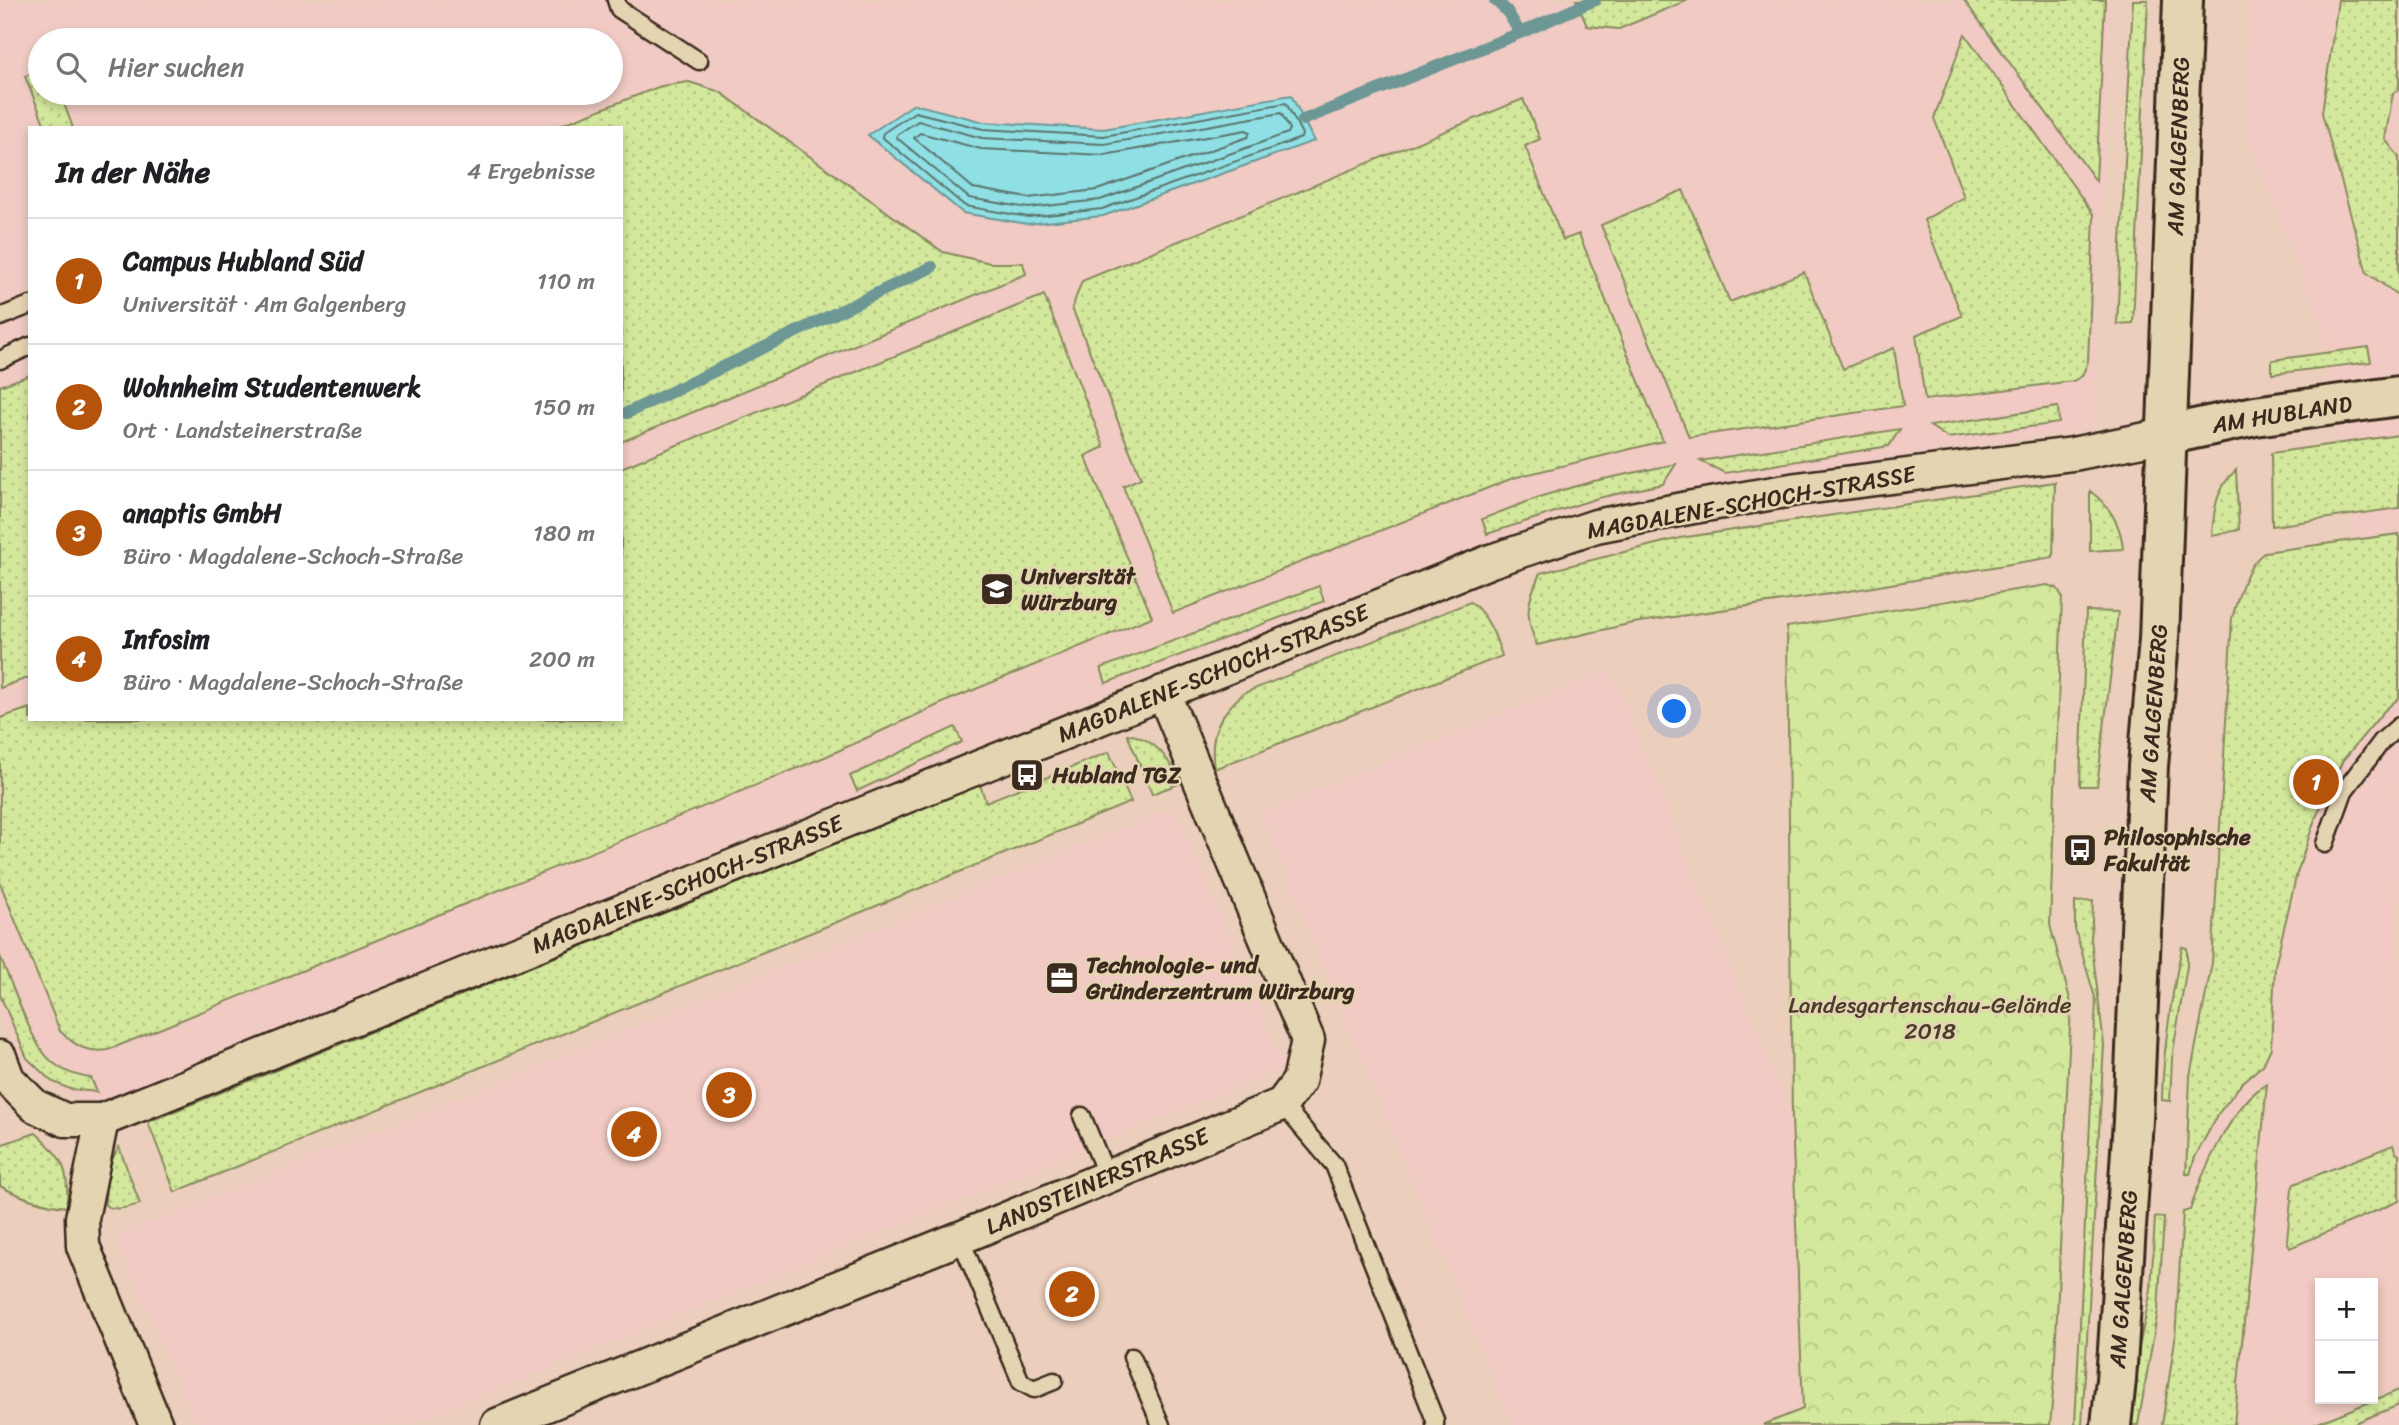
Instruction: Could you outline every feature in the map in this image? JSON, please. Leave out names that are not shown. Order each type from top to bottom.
[{"type":"street","name":"AM GALGENBERG","points":[[2111,1425],[2133,1120],[2148,766],[2159,640],[2183,0]]},
{"type":"street","name":"AM HUBLAND","points":[[2166,435],[2255,416],[2399,396]]},
{"type":"street","name":"MAGDALENE-SCHOCH-STRASSE","points":[[102,1120],[1491,561],[1595,526],[1797,489],[2073,454],[2166,435]]},
{"type":"street","points":[[1163,692],[1308,1040],[1299,1081],[1282,1104]]},
{"type":"street","points":[[0,1057],[8,1079],[35,1106],[65,1120],[102,1120],[82,1218],[83,1247],[156,1425]]},
{"type":"street","name":"LANDSTEINERSTRASSE","points":[[497,1425],[960,1238],[1282,1104]]},
{"type":"lane","points":[[616,0],[619,9],[699,61]]},
{"type":"lane","points":[[0,317],[28,306]]},
{"type":"lane","points":[[0,360],[28,347]]},
{"type":"lane","points":[[2325,844],[2344,791],[2382,741],[2399,726]]},
{"type":"lane","points":[[1282,1104],[1334,1165],[1435,1425]]},
{"type":"lane","points":[[1082,1116],[1107,1176]]},
{"type":"lane","points":[[960,1238],[1021,1382],[1034,1389],[1054,1381]]},
{"type":"lane","points":[[1132,1357],[1161,1425]]},
{"type":"shaded area","name":"Universität Würzburg","points":[[0,0],[2110,0],[2092,429],[1597,502],[1149,676],[348,1005],[90,1106],[23,1067],[0,1011]]},
{"type":"shaded area","points":[[2250,0],[2399,0],[2399,1425],[2167,1425],[2225,941],[2354,542],[2322,328],[2243,127]]},
{"type":"shaded area","points":[[1611,669],[1792,1117],[1803,1410],[1763,1425],[1512,1425],[1260,813]]},
{"type":"shaded area","points":[[1175,807],[1285,1068],[411,1425],[196,1425],[115,1237]]},
{"type":"green space","points":[[1576,0],[1688,0],[1619,29],[1587,26]]},
{"type":"green space","points":[[1964,0],[2105,0],[2096,181]]},
{"type":"green space","points":[[2133,0],[2148,0],[2133,323],[2117,324]]},
{"type":"green space","points":[[2338,0],[2399,0],[2399,90],[2393,93],[2385,139],[2399,157],[2399,296],[2367,273],[2322,113]]},
{"type":"green space","points":[[1965,34],[2094,215],[2088,361],[2082,376],[2073,381],[1925,400],[1916,335],[1962,316],[1924,220],[1964,197],[1934,118]]},
{"type":"green space","points":[[689,82],[720,92],[943,252],[990,263],[1023,263],[1026,274],[623,441],[623,126],[558,126],[612,105],[623,105],[623,101],[661,86]]},
{"type":"green space","points":[[1523,99],[1540,139],[1525,146],[1563,240],[1579,234],[1663,441],[1513,478],[1173,613],[1123,486],[1141,478],[1072,308],[1082,281]]},
{"type":"green space","points":[[37,105],[64,105],[72,126],[45,126]]},
{"type":"green space","points":[[1683,190],[1730,302],[1804,272],[1843,369],[1894,348],[1903,406],[1689,437],[1601,225]]},
{"type":"green space","points":[[1044,295],[1104,447],[1085,456],[1152,617],[949,700],[827,756],[108,1050],[82,1047],[60,1031],[0,883],[0,718],[28,709],[28,721],[623,721],[623,467]]},
{"type":"green space","points":[[2368,347],[2371,362],[2272,374],[2272,360]]},
{"type":"green space","points":[[28,376],[28,678],[0,688],[0,386]]},
{"type":"green space","points":[[2058,407],[2059,423],[1948,438],[1930,426]]},
{"type":"green space","points":[[1900,429],[1889,446],[1725,473],[1700,461]]},
{"type":"green space","points":[[2399,435],[2399,508],[2272,526],[2271,453]]},
{"type":"green space","points":[[1676,464],[1663,484],[1598,498],[1487,534],[1482,519],[1542,496],[1594,481]]},
{"type":"green space","points":[[2236,470],[2239,530],[2212,535],[2220,492]]},
{"type":"green space","points":[[2055,482],[2053,557],[1633,623],[1537,645],[1530,626],[1530,601],[1540,573],[1680,538]]},
{"type":"green space","points":[[2090,491],[2113,516],[2123,549],[2090,551]]},
{"type":"green space","points":[[2399,534],[2399,698],[2384,711],[2343,760],[2315,819],[2297,873],[2275,966],[2271,1048],[2263,1065],[2243,1082],[2218,1114],[2195,1157],[2190,1174],[2186,1174],[2190,1076],[2212,963],[2232,618],[2240,591],[2252,565],[2265,552]]},
{"type":"green space","name":"Landesgartenschau-Gelände 2018","points":[[2047,585],[2057,588],[2062,596],[2050,925],[2071,1003],[2050,1425],[1763,1425],[1803,1409],[1792,1117],[1787,627]]},
{"type":"green space","points":[[1319,586],[1324,601],[1106,683],[1101,668]]},
{"type":"green space","points":[[1470,602],[1486,619],[1502,656],[1214,769],[1213,745],[1217,726],[1228,709],[1244,693]]},
{"type":"green space","points":[[2086,611],[2118,612],[2097,786],[2080,786]]},
{"type":"green space","points":[[955,727],[962,742],[857,791],[850,776]]},
{"type":"green space","points":[[1127,734],[1154,745],[1172,766],[1181,783],[1152,794]]},
{"type":"green space","points":[[1109,752],[1131,802],[175,1192],[148,1122],[980,785],[986,802]]},
{"type":"green space","points":[[2093,901],[2091,939],[2104,1045],[2082,1425],[2075,1425],[2096,1001],[2075,929],[2075,902]]},
{"type":"green space","points":[[2182,947],[2187,948],[2187,966],[2172,1058],[2170,1101],[2162,1100],[2164,1061]]},
{"type":"green space","points":[[0,956],[32,1034],[46,1055],[64,1070],[91,1078],[97,1092],[70,1089],[51,1081],[27,1058],[0,995]]},
{"type":"green space","points":[[2267,1084],[2234,1425],[2162,1425],[2175,1340],[2183,1212],[2190,1210],[2210,1159],[2242,1106]]},
{"type":"green space","points":[[36,1133],[53,1150],[63,1166],[67,1183],[67,1207],[32,1200],[0,1186],[0,1145]]},
{"type":"green space","points":[[2393,1145],[2399,1155],[2399,1201],[2290,1248],[2287,1240],[2294,1184]]},
{"type":"green space","points":[[119,1147],[140,1204],[118,1209],[105,1205],[111,1162]]},
{"type":"green space","points":[[2155,1217],[2164,1218],[2158,1310],[2138,1425],[2127,1425],[2132,1381],[2151,1290]]},
{"type":"green space","points":[[2399,1390],[2399,1405],[2350,1425],[2313,1425],[2365,1404],[2378,1404],[2378,1399]]},
{"type":"water","points":[[1291,95],[1314,141],[1103,216],[1027,224],[963,213],[868,135],[914,104],[984,122],[1104,129]]},
{"type":"waterway","points":[[1495,0],[1507,11],[1520,33]]},
{"type":"waterway","points":[[1303,120],[1595,0]]},
{"type":"waterway","points":[[627,413],[932,267]]},
{"type":"place","name":"Universität Würzburg","points":[[997,589]]},
{"type":"place","name":"Hubland TGZ","points":[[1027,775]]},
{"type":"place","name":"Campus Hubland Süd","points":[[2316,782]]},
{"type":"place","name":"Philosophische Fakultät","points":[[2080,850]]},
{"type":"place","name":"Technologie- und Gründerzentrum Würzburg","points":[[1062,978]]},
{"type":"place","name":"anaptis GmbH","points":[[729,1095]]},
{"type":"place","name":"Infosim","points":[[634,1134]]},
{"type":"place","name":"Wohnheim Studentenwerk","points":[[1072,1294]]}]
